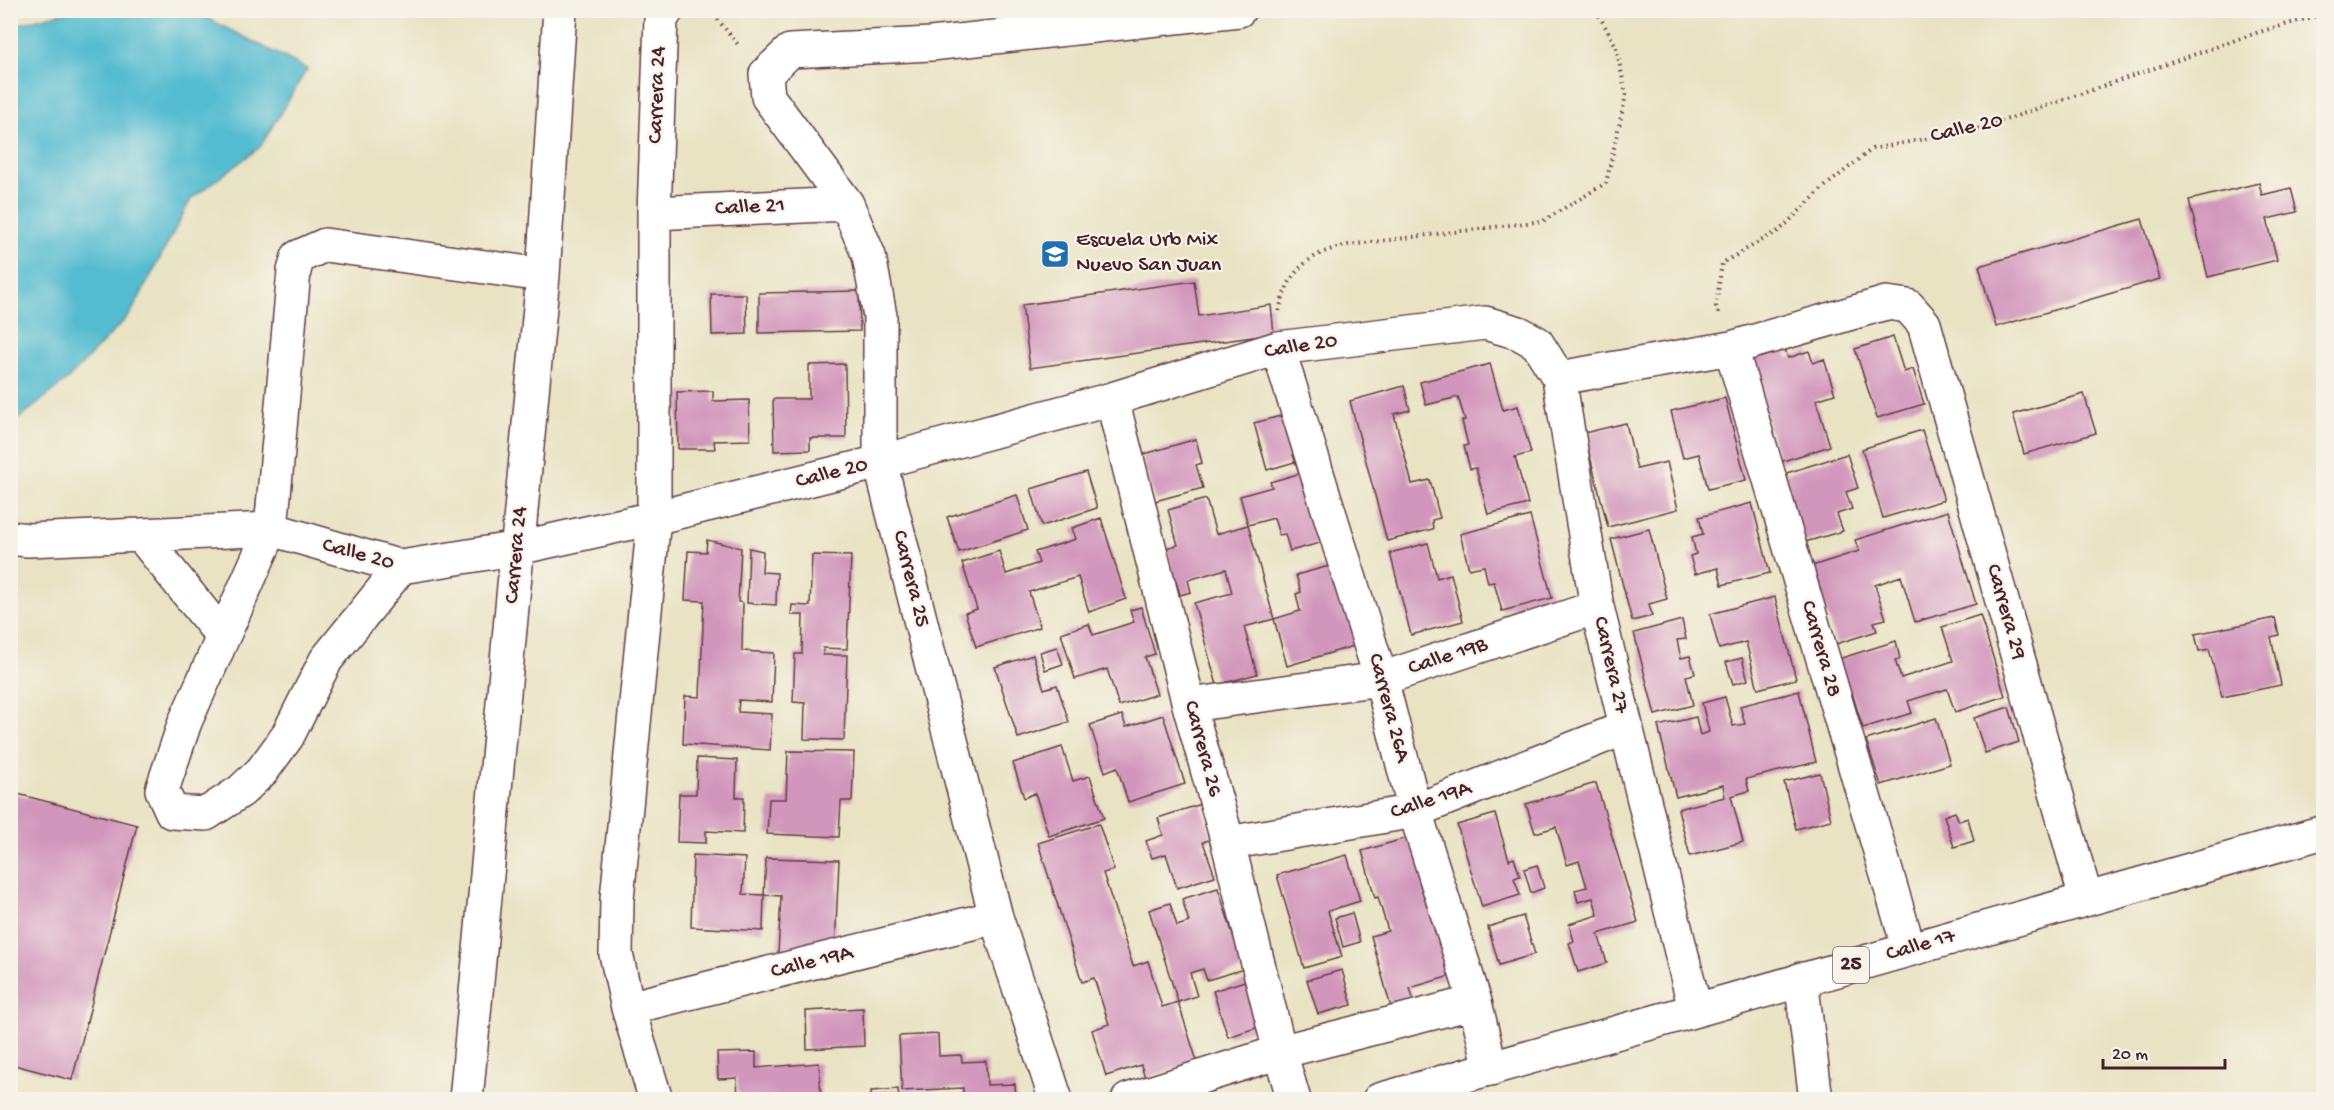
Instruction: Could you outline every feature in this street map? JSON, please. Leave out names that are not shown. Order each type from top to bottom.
[{"type":"main road","name":"Carrera 24","points":[[466,1100],[543,275],[560,10]]},
{"type":"main road","points":[[766,74],[790,51],[931,44],[1239,10]]},
{"type":"main road","name":"Carrera 24","points":[[656,1100],[628,1008],[616,954],[617,899],[654,518],[654,213],[664,15]]},
{"type":"main road","name":"Carrera 25","points":[[766,74],[768,97],[847,204],[869,256],[880,316],[880,462],[996,917],[1056,1100]]},
{"type":"main road","name":"Calle 21","points":[[654,213],[847,204]]},
{"type":"main road","points":[[401,567],[326,660],[287,737],[262,771],[241,790],[206,814],[172,812],[162,790],[186,722],[271,529],[294,271],[298,257],[325,245],[543,275]]},
{"type":"main road","name":"Carrera 29","points":[[1731,348],[1886,303],[1908,306],[1924,324],[2086,899]]},
{"type":"main road","name":"Calle 20","points":[[10,538],[28,540],[271,529],[401,567],[518,549],[880,462],[1112,399],[1278,348],[1485,323],[1519,333]]},
{"type":"main road","name":"Carrera 27","points":[[1519,333],[1537,343],[1559,378],[1597,607],[1695,1009]]},
{"type":"main road","name":"Carrera 26A","points":[[1278,348],[1381,679],[1415,811],[1475,1002],[1491,1069]]},
{"type":"main road","points":[[1559,378],[1731,348]]},
{"type":"main road","name":"Carrera 28","points":[[1731,348],[1909,949]]},
{"type":"main road","name":"Carrera 26","points":[[1112,399],[1189,705],[1228,843],[1294,1100]]},
{"type":"main road","points":[[141,535],[223,637]]},
{"type":"main road","name":"Calle 19B","points":[[1189,705],[1381,679],[1597,607]]},
{"type":"main road","name":"Calle 19A","points":[[1228,843],[1415,811],[1625,728]]},
{"type":"main road","name":"Calle 17","points":[[1379,1100],[2324,832]]},
{"type":"main road","name":"Calle 19A","points":[[628,1008],[996,917]]},
{"type":"main road","points":[[1801,979],[1816,1100]]},
{"type":"main road","points":[[1128,1100],[1280,1052],[1475,1002]]},
{"type":"path","points":[[710,10],[730,38],[766,74]]},
{"type":"path","points":[[1278,348],[1277,319],[1284,290],[1296,271],[1326,249],[1348,244],[1543,221],[1606,183],[1626,95],[1616,46],[1596,10]]},
{"type":"path","name":"Calle 20","points":[[1731,348],[1716,306],[1722,263],[1780,230],[1823,188],[1872,149],[1982,129],[2259,32],[2324,14]]},
{"type":"water","points":[[73,10],[193,11],[307,69],[260,147],[191,199],[131,313],[68,379],[11,425],[11,26]]},
{"type":"building","points":[[2259,183],[2262,195],[2291,188],[2297,212],[2267,219],[2277,260],[2208,277],[2189,200]]},
{"type":"building","points":[[2142,219],[2160,279],[1996,327],[1979,266]]},
{"type":"building","points":[[1194,281],[1199,316],[1271,305],[1274,334],[1030,368],[1022,305]]},
{"type":"building","points":[[859,291],[860,331],[759,333],[759,293]]},
{"type":"building","points":[[711,294],[746,294],[747,334],[712,335]]},
{"type":"building","points":[[1893,337],[1904,372],[1913,369],[1924,404],[1877,418],[1855,349]]},
{"type":"building","points":[[1783,343],[1788,358],[1809,351],[1813,363],[1824,359],[1835,394],[1816,400],[1830,446],[1780,462],[1747,355]]},
{"type":"building","points":[[845,364],[846,438],[810,438],[810,450],[774,451],[773,399],[809,399],[809,365]]},
{"type":"building","points":[[1490,364],[1503,410],[1518,406],[1531,453],[1515,457],[1528,504],[1488,514],[1476,468],[1470,469],[1464,446],[1468,445],[1462,421],[1465,420],[1458,397],[1426,405],[1420,382]]},
{"type":"building","points":[[1404,386],[1410,410],[1394,414],[1412,484],[1430,480],[1440,518],[1432,520],[1433,529],[1387,541],[1350,401]]},
{"type":"building","points":[[713,391],[713,401],[749,400],[750,440],[714,441],[715,449],[678,449],[677,392]]},
{"type":"building","points":[[2084,394],[2096,433],[2024,454],[2013,414]]},
{"type":"building","points":[[1725,398],[1746,480],[1708,489],[1699,454],[1683,458],[1671,411]]},
{"type":"building","points":[[1292,413],[1305,459],[1267,470],[1254,423]]},
{"type":"building","points":[[1626,423],[1637,469],[1667,462],[1678,509],[1608,527],[1584,433]]},
{"type":"building","points":[[1922,430],[1944,500],[1883,518],[1862,449]]},
{"type":"building","points":[[1196,439],[1202,463],[1196,465],[1203,488],[1155,501],[1141,455]]},
{"type":"building","points":[[1847,454],[1858,488],[1846,492],[1852,509],[1837,514],[1843,531],[1805,542],[1774,477]]},
{"type":"building","points":[[1308,471],[1328,541],[1290,551],[1285,534],[1279,535],[1274,518],[1248,525],[1240,496],[1272,487],[1270,482]]},
{"type":"building","points":[[1086,472],[1097,508],[1042,526],[1031,489]]},
{"type":"building","points":[[1017,495],[1028,530],[959,552],[947,517]]},
{"type":"building","points":[[1206,499],[1216,534],[1248,525],[1274,619],[1244,627],[1257,674],[1217,685],[1194,603],[1232,593],[1226,569],[1188,580],[1191,592],[1180,595],[1166,548],[1178,545],[1168,510]]},
{"type":"building","points":[[1752,503],[1770,573],[1722,585],[1718,568],[1695,574],[1690,556],[1696,554],[1692,537],[1703,534],[1699,517]]},
{"type":"building","points":[[1948,511],[1976,604],[1915,622],[1901,576],[1875,585],[1886,619],[1874,622],[1877,631],[1836,644],[1812,566],[1859,551],[1855,540]]},
{"type":"building","points":[[1530,516],[1552,598],[1502,611],[1494,582],[1488,583],[1484,566],[1469,569],[1460,534]]},
{"type":"building","points":[[1101,518],[1126,599],[1089,612],[1078,577],[1029,592],[1040,627],[976,647],[965,613],[977,609],[962,563],[999,551],[1006,574],[1039,563],[1035,552],[1076,539],[1072,528]]},
{"type":"building","points":[[1649,529],[1667,599],[1649,604],[1652,616],[1632,621],[1611,539]]},
{"type":"building","points":[[707,540],[741,548],[738,602],[743,603],[742,651],[774,653],[772,702],[739,700],[738,712],[772,714],[770,750],[683,744],[685,696],[700,697],[704,601],[685,600],[688,551],[706,552]]},
{"type":"building","points":[[1428,543],[1437,578],[1451,574],[1463,621],[1411,635],[1390,553]]},
{"type":"building","points":[[749,548],[763,551],[762,572],[777,573],[776,605],[747,603]]},
{"type":"building","points":[[812,555],[851,556],[847,649],[823,648],[823,655],[847,655],[844,740],[804,739],[805,703],[793,702],[795,654],[802,654],[803,615],[791,615],[792,605],[810,606]]},
{"type":"building","points":[[1344,562],[1357,645],[1287,666],[1274,619],[1300,611],[1296,594],[1301,592],[1296,575]]},
{"type":"building","points":[[1775,597],[1796,679],[1758,689],[1746,642],[1719,649],[1710,614]]},
{"type":"building","points":[[1141,607],[1155,654],[1145,657],[1157,694],[1119,706],[1107,669],[1075,679],[1061,633],[1089,624],[1093,635],[1134,622],[1130,610]]},
{"type":"building","points":[[1980,615],[2005,696],[1955,712],[1947,689],[1908,701],[1912,713],[1863,728],[1852,693],[1843,696],[1832,661],[1896,641],[1900,659],[1895,660],[1901,678],[1953,661],[1942,627]]},
{"type":"building","points":[[2275,618],[2279,635],[2271,637],[2281,685],[2222,697],[2209,649],[2199,651],[2195,634]]},
{"type":"building","points":[[1682,620],[1686,639],[1677,640],[1681,658],[1690,656],[1695,674],[1686,676],[1693,705],[1655,715],[1634,633]]},
{"type":"building","points":[[1057,647],[1063,664],[1045,670],[1040,652]]},
{"type":"building","points":[[1033,655],[1044,689],[1057,685],[1069,722],[1018,738],[995,667]]},
{"type":"building","points":[[1742,658],[1748,680],[1733,684],[1726,662]]},
{"type":"building","points":[[1799,691],[1816,762],[1746,779],[1749,791],[1731,796],[1743,842],[1690,856],[1678,809],[1725,797],[1723,785],[1676,797],[1658,726],[1696,717],[1700,735],[1709,732],[1702,703],[1725,697],[1733,726],[1745,724],[1740,706]]},
{"type":"building","points":[[2009,707],[2019,742],[1985,753],[1974,718]]},
{"type":"building","points":[[1122,715],[1126,727],[1163,715],[1185,784],[1128,802],[1117,767],[1105,772],[1090,725]]},
{"type":"building","points":[[1936,718],[1950,764],[1881,785],[1866,740]]},
{"type":"building","points":[[1062,747],[1073,781],[1090,776],[1104,818],[1049,836],[1035,793],[1024,798],[1013,763]]},
{"type":"building","points":[[788,751],[854,752],[852,801],[841,801],[839,837],[767,834],[769,799],[786,799]]},
{"type":"building","points":[[697,758],[737,760],[736,797],[744,797],[743,833],[706,831],[706,843],[677,842],[679,794],[696,794]]},
{"type":"building","points":[[1820,773],[1831,820],[1796,829],[1784,782]]},
{"type":"building","points":[[1596,783],[1638,922],[1598,934],[1607,963],[1578,972],[1569,943],[1574,941],[1569,924],[1598,915],[1593,898],[1578,902],[1575,890],[1587,887],[1579,861],[1567,865],[1556,827],[1535,833],[1526,804]]},
{"type":"building","points":[[10,792],[137,825],[72,1080],[10,1064]]},
{"type":"building","points":[[1201,804],[1212,839],[1203,842],[1215,876],[1177,888],[1166,854],[1152,858],[1146,841],[1163,835],[1158,818]]},
{"type":"building","points":[[1955,812],[1959,821],[1968,818],[1974,841],[1954,847],[1944,816]]},
{"type":"building","points":[[1495,814],[1509,860],[1514,858],[1520,876],[1514,878],[1520,895],[1482,907],[1457,825]]},
{"type":"building","points":[[1099,824],[1114,870],[1103,873],[1133,966],[1148,961],[1162,1007],[1178,1002],[1197,1061],[1145,1078],[1141,1065],[1106,1076],[1092,1030],[1109,1024],[1094,978],[1082,982],[1038,843]]},
{"type":"building","points":[[1417,835],[1457,974],[1410,988],[1417,1012],[1394,1018],[1371,936],[1388,931],[1378,897],[1375,898],[1362,851]]},
{"type":"building","points":[[693,855],[745,858],[743,894],[764,895],[763,931],[691,927]]},
{"type":"building","points":[[1347,855],[1360,901],[1328,911],[1342,957],[1304,968],[1277,875]]},
{"type":"building","points":[[766,858],[839,860],[835,948],[814,954],[778,954],[781,896],[764,895]]},
{"type":"building","points":[[1537,865],[1544,888],[1531,893],[1524,869]]},
{"type":"building","points":[[1218,888],[1244,969],[1207,980],[1203,969],[1190,973],[1197,996],[1178,1002],[1149,910],[1170,903],[1177,926],[1189,922],[1182,899]]},
{"type":"building","points":[[1352,913],[1360,942],[1343,947],[1335,918]]},
{"type":"building","points":[[1523,916],[1535,954],[1499,965],[1488,927]]},
{"type":"building","points":[[1342,970],[1352,1005],[1318,1014],[1307,980]]},
{"type":"building","points":[[1248,980],[1262,1026],[1228,1037],[1213,991]]},
{"type":"building","points":[[863,1008],[864,1046],[807,1049],[806,1011]]},
{"type":"building","points":[[938,1034],[939,1056],[961,1055],[962,1062],[986,1061],[987,1085],[1015,1084],[1016,1100],[963,1100],[963,1088],[902,1091],[899,1036]]},
{"type":"building","points":[[756,1052],[756,1068],[819,1063],[821,1100],[738,1100],[737,1078],[718,1079],[717,1053]]},
{"type":"building","points":[[898,1089],[899,1100],[871,1100],[871,1091]]},
{"type":"place","name":"Escuela Urb Mix Nuevo San Juan","points":[[1055,254]]}]
